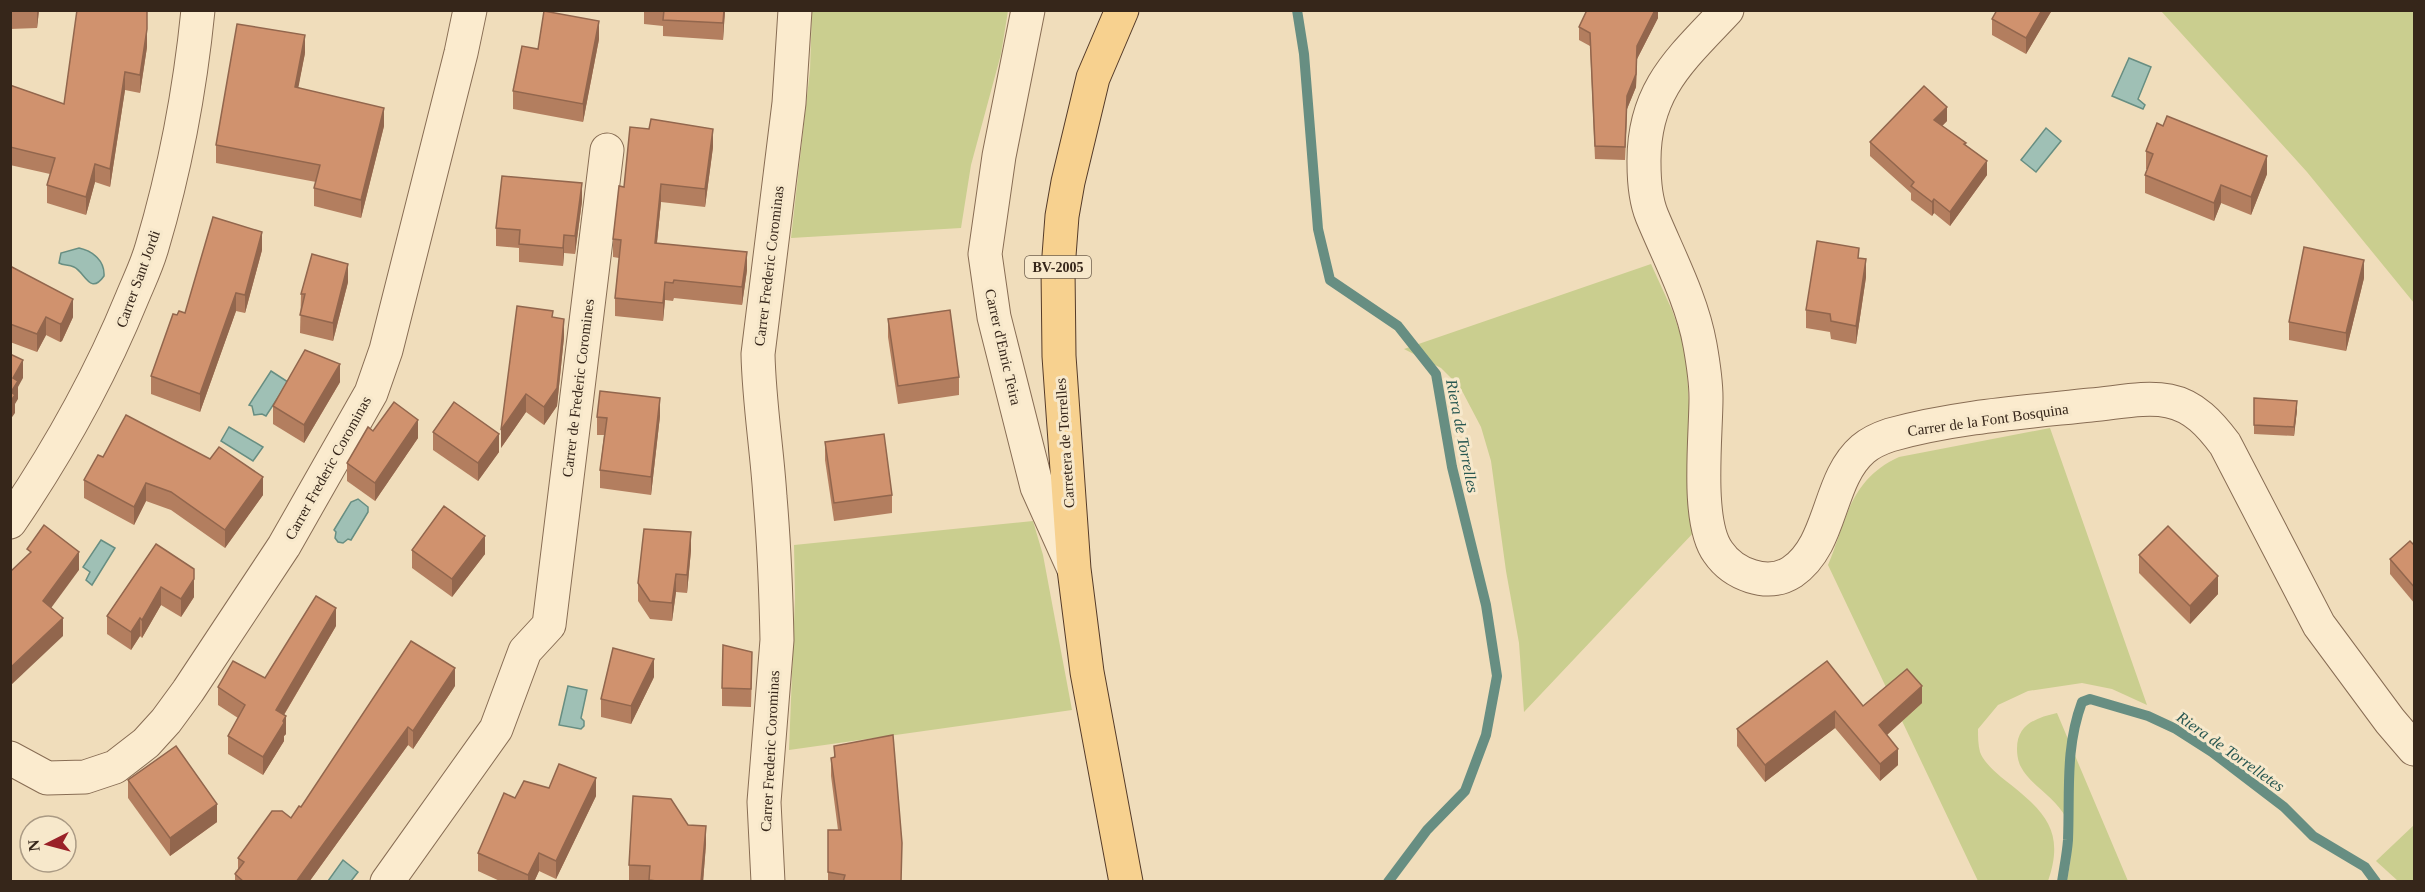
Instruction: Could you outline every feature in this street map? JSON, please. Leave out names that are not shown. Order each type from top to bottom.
[{"type":"main road","name":"Carretera de Torrelles","points":[[1122,10],[1093,78],[1068,182],[1062,216],[1058,270],[1059,356],[1074,569],[1088,672],[1126,882]]},
{"type":"street","name":"Carrer Sant Jordi","points":[[10,522],[49,465],[87,399],[152,249],[175,156],[192,67],[198,10]]},
{"type":"street","name":"Carrer Frederic Corominas","points":[[10,758],[47,778],[85,777],[115,767],[146,743],[188,692],[284,546],[371,393],[386,350],[470,10]]},
{"type":"street","name":"Carrer Frederic Corominas","points":[[768,882],[764,802],[777,640],[770,495],[758,354],[789,103],[795,10]]},
{"type":"street","name":"Carrer d'Enric Teira","points":[[1028,10],[999,156],[985,254],[994,317],[1038,487],[1074,569]]},
{"type":"street","name":"Carrer de la Font Bosquina","points":[[1727,10],[1673,67],[1649,113],[1644,145],[1648,205],[1690,308],[1699,341],[1706,396],[1704,449],[1709,533],[1716,550],[1728,565],[1746,576],[1767,579],[1790,573],[1806,559],[1817,540],[1853,459],[1865,447],[1886,436],[1920,428],[2042,410],[2150,399],[2168,400],[2196,412],[2211,425],[2225,444],[2280,554],[2319,625],[2390,720],[2415,749]]},
{"type":"street","name":"Carrer de Frederic Coromines","points":[[387,882],[427,829],[496,729],[525,651],[549,625],[607,150]]},
{"type":"green space","points":[[812,11],[1008,11],[1001,54],[971,165],[961,228],[791,238],[810,70]]},
{"type":"green space","points":[[2161,11],[2414,11],[2414,303],[2307,172]]},
{"type":"green space","points":[[1651,264],[1672,310],[1682,339],[1687,370],[1696,530],[1524,712],[1519,643],[1506,571],[1491,461],[1481,427],[1460,387],[1441,368],[1404,349]]},
{"type":"green space","points":[[2050,428],[2147,705],[2112,689],[2082,683],[2028,691],[1998,705],[1978,729],[1980,752],[1992,769],[2038,809],[2046,820],[2052,833],[2053,862],[2048,881],[1978,881],[1828,565],[1852,503],[1869,477],[1882,466],[1899,457]]},
{"type":"green space","points":[[1033,521],[1043,555],[1072,710],[789,750],[795,598],[794,545]]},
{"type":"green space","points":[[2057,713],[2128,881],[2067,881],[2071,857],[2071,834],[2066,818],[2056,803],[2025,774],[2019,763],[2017,751],[2018,740],[2024,728],[2035,720]]},
{"type":"green space","points":[[2414,825],[2414,881],[2398,881],[2376,861]]},
{"type":"water","points":[[2129,58],[2151,67],[2138,99],[2145,105],[2143,109],[2112,96]]},
{"type":"water","points":[[2046,128],[2061,141],[2036,172],[2021,160]]},
{"type":"water","points":[[79,248],[93,254],[100,261],[104,276],[99,282],[91,283],[74,267],[59,263],[61,253]]},
{"type":"water","points":[[271,371],[288,382],[266,416],[254,415],[252,406],[249,405]]},
{"type":"water","points":[[229,427],[263,447],[253,461],[221,441]]},
{"type":"water","points":[[358,499],[368,507],[368,512],[351,540],[338,542],[334,530],[351,502]]},
{"type":"water","points":[[101,540],[115,548],[92,585],[86,580],[90,572],[83,567]]},
{"type":"water","points":[[568,686],[587,690],[581,718],[584,726],[581,729],[559,725]]},
{"type":"water","points":[[343,860],[358,872],[351,881],[328,881]]},
{"type":"building","points":[[77,10],[147,10],[147,29],[140,75],[125,72],[110,169],[95,164],[86,197],[47,185],[55,158],[10,147],[10,85],[64,104]]},
{"type":"building","points":[[664,10],[724,10],[723,23],[663,20]]},
{"type":"building","points":[[1587,10],[1655,10],[1637,46],[1636,74],[1627,96],[1625,147],[1595,146],[1590,33],[1579,27]]},
{"type":"building","points":[[1997,10],[2042,10],[2026,38],[1992,19]]},
{"type":"building","points":[[544,11],[599,21],[583,104],[513,91],[522,46],[538,49]]},
{"type":"building","points":[[237,24],[305,35],[295,87],[384,108],[361,200],[314,188],[320,165],[216,145]]},
{"type":"building","points":[[1924,86],[1947,107],[1934,120],[1987,161],[1950,212],[1934,199],[1932,202],[1911,186],[1914,182],[1870,142]]},
{"type":"building","points":[[2167,116],[2267,156],[2251,197],[2221,185],[2214,203],[2145,175],[2153,154],[2146,151],[2157,123],[2163,126]]},
{"type":"building","points":[[651,119],[713,129],[705,189],[661,184],[655,243],[747,252],[742,287],[674,280],[673,283],[665,282],[663,303],[615,298],[621,240],[613,239],[619,186],[624,187],[630,127],[649,129]]},
{"type":"building","points":[[502,176],[582,183],[575,236],[564,235],[563,248],[519,244],[520,230],[496,228]]},
{"type":"building","points":[[213,217],[262,232],[245,295],[236,293],[200,394],[151,376],[173,314],[177,315],[179,311],[185,313]]},
{"type":"building","points":[[1817,241],[1859,248],[1858,258],[1866,259],[1856,326],[1831,321],[1830,314],[1806,310]]},
{"type":"building","points":[[2304,247],[2364,260],[2346,333],[2289,322]]},
{"type":"building","points":[[312,254],[348,264],[333,323],[300,315],[305,294],[301,294]]},
{"type":"building","points":[[10,266],[73,299],[62,323],[46,317],[37,334],[10,324]]},
{"type":"building","points":[[517,306],[553,311],[552,317],[564,319],[557,388],[544,407],[526,394],[501,430]]},
{"type":"building","points":[[950,310],[959,377],[898,386],[888,319]]},
{"type":"building","points":[[305,350],[340,364],[304,425],[273,406]]},
{"type":"building","points":[[10,354],[23,360],[13,378],[18,381],[11,392],[15,395],[10,402]]},
{"type":"building","points":[[600,391],[660,398],[651,477],[600,470],[607,418],[597,417]]},
{"type":"building","points":[[2254,398],[2297,401],[2294,427],[2254,425]]},
{"type":"building","points":[[394,402],[418,420],[375,483],[347,463],[368,427],[373,431]]},
{"type":"building","points":[[454,402],[499,434],[478,463],[433,432]]},
{"type":"building","points":[[126,415],[210,459],[219,447],[263,477],[225,530],[171,492],[146,483],[134,507],[84,480],[98,455],[103,457]]},
{"type":"building","points":[[884,434],[892,495],[834,503],[825,442]]},
{"type":"building","points":[[444,506],[485,536],[452,579],[412,550]]},
{"type":"building","points":[[44,525],[79,552],[43,601],[63,618],[10,668],[10,572],[31,552],[27,549]]},
{"type":"building","points":[[2168,526],[2218,576],[2190,606],[2139,555]]},
{"type":"building","points":[[644,529],[691,532],[687,575],[676,574],[672,603],[650,601],[638,583]]},
{"type":"building","points":[[2410,541],[2415,546],[2415,588],[2390,559]]},
{"type":"building","points":[[156,544],[194,569],[194,579],[181,599],[161,587],[142,620],[140,618],[131,632],[107,616]]},
{"type":"building","points":[[316,596],[336,608],[276,710],[286,716],[263,757],[228,736],[245,705],[218,687],[233,661],[265,678]]},
{"type":"building","points":[[411,641],[455,668],[413,731],[408,727],[296,882],[244,882],[235,874],[244,862],[238,858],[272,811],[282,811],[291,818],[299,806],[301,807]]},
{"type":"building","points":[[723,645],[752,652],[751,689],[722,688]]},
{"type":"building","points":[[613,648],[654,659],[631,706],[601,699]]},
{"type":"building","points":[[1827,661],[1863,706],[1907,669],[1922,686],[1879,725],[1898,749],[1880,764],[1835,711],[1765,765],[1737,729]]},
{"type":"building","points":[[893,735],[902,843],[901,882],[843,882],[845,875],[828,872],[828,830],[841,830],[831,758],[835,757],[834,746]]},
{"type":"building","points":[[176,746],[217,804],[170,838],[128,780]]},
{"type":"building","points":[[559,764],[596,778],[556,861],[539,853],[528,875],[478,853],[504,793],[515,798],[524,781],[549,788]]},
{"type":"building","points":[[633,796],[671,799],[688,825],[706,826],[701,882],[649,880],[650,866],[629,865]]},
{"type":"waterway","name":"Riera de Torrelles","points":[[1297,10],[1304,54],[1318,229],[1330,280],[1398,326],[1436,374],[1452,467],[1486,605],[1497,676],[1486,735],[1465,791],[1427,830],[1388,882]]},
{"type":"waterway","name":"Riera de Torrelletes","points":[[2062,882],[2068,840],[2069,770],[2073,736],[2082,702],[2090,699],[2148,716],[2176,729],[2212,752],[2284,807],[2313,836],[2365,867],[2376,882]]}]
